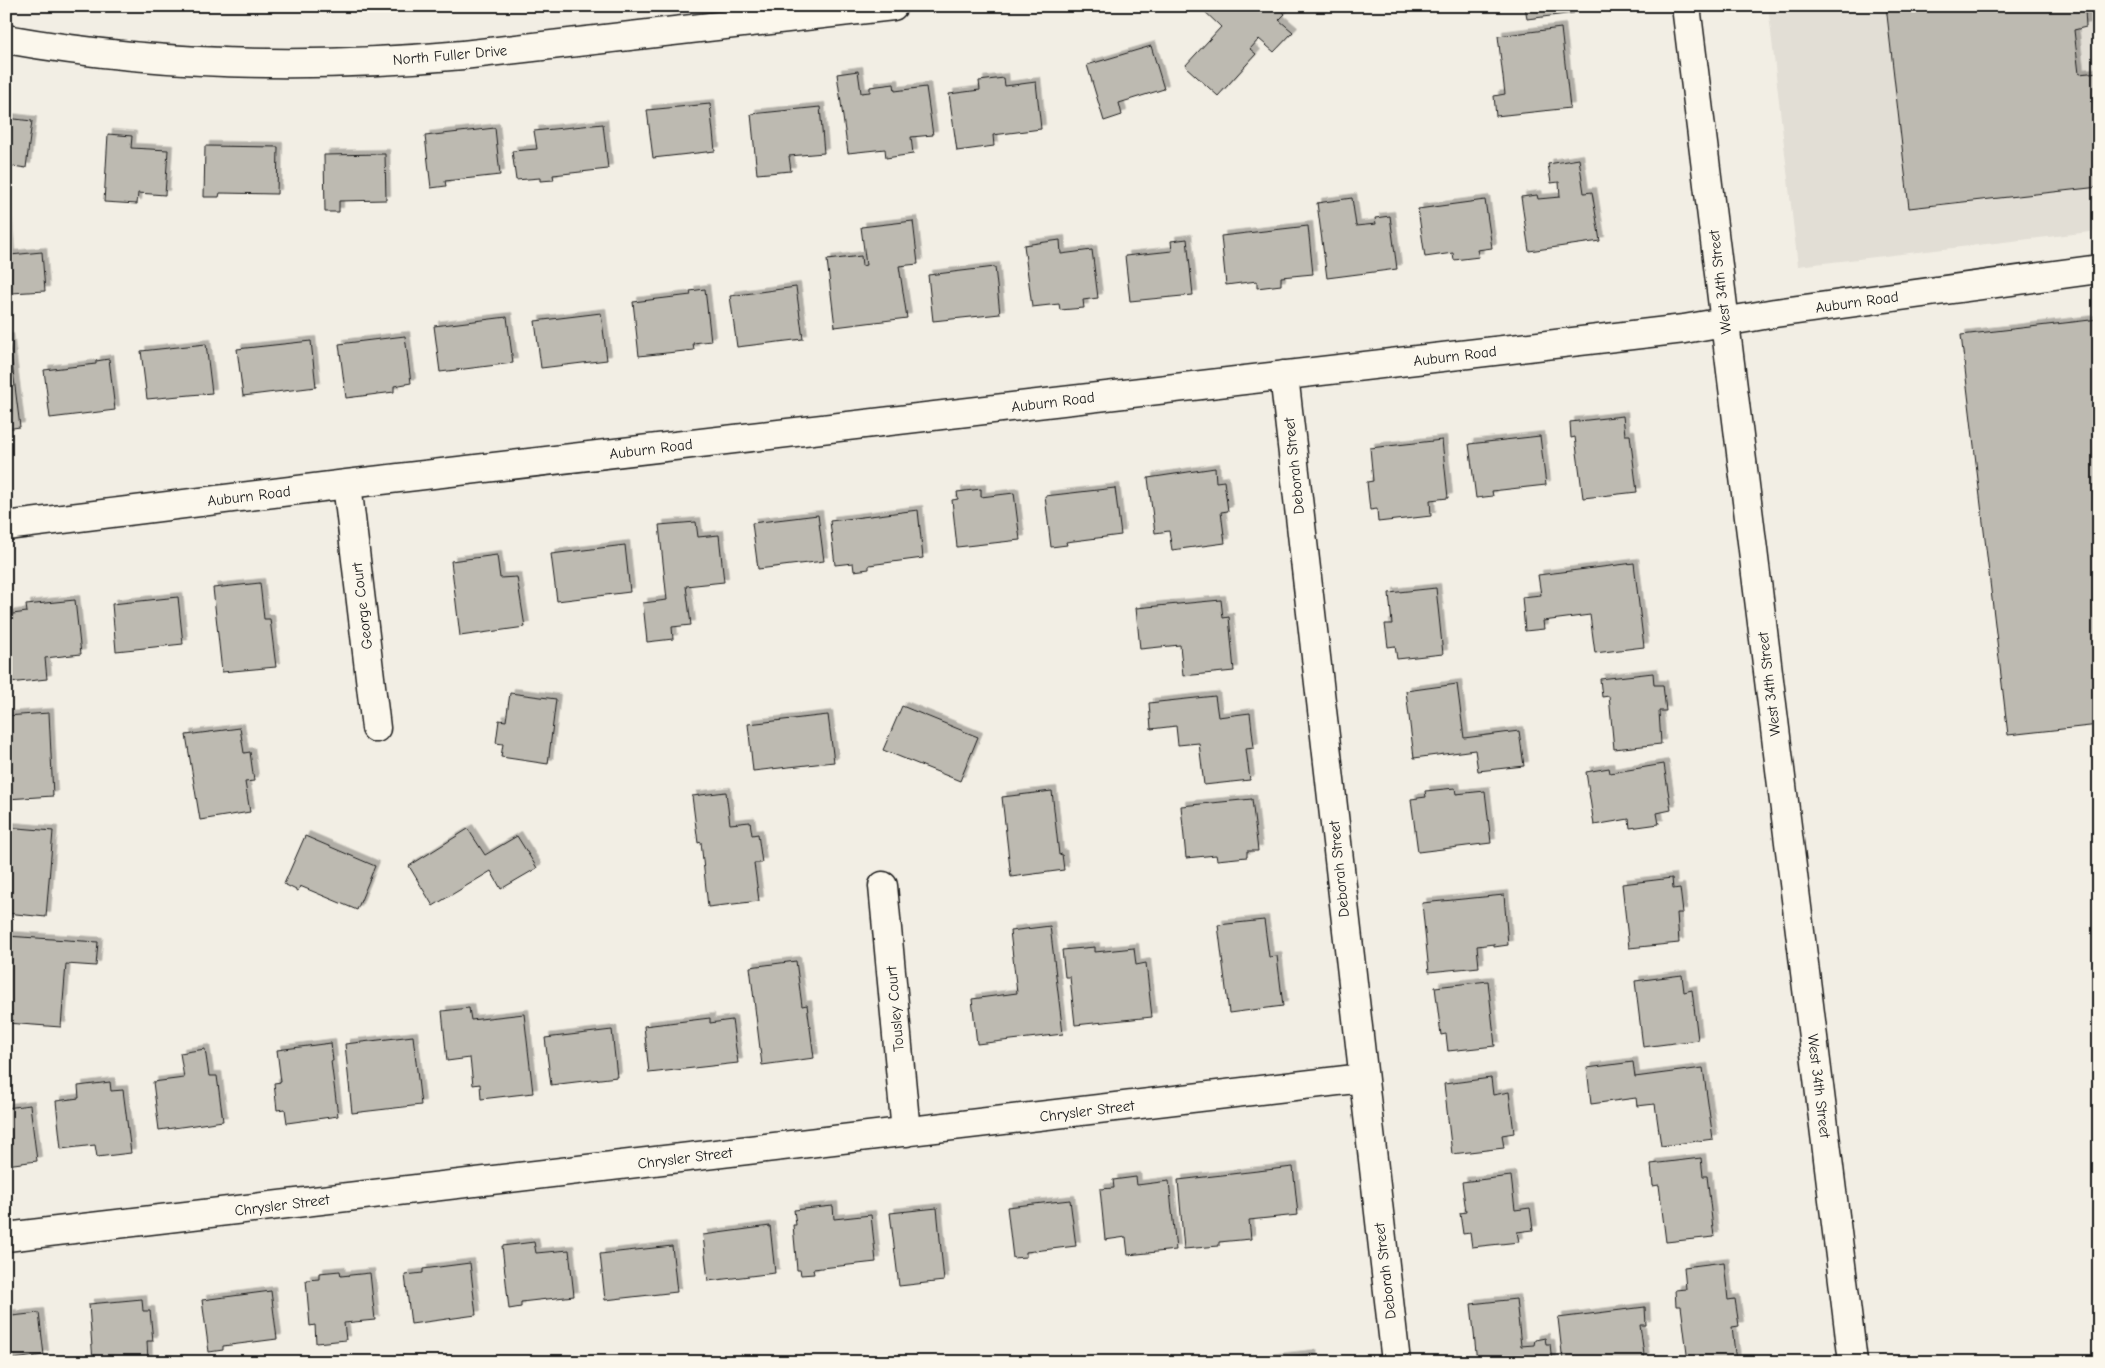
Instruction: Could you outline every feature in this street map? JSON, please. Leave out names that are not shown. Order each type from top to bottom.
[{"type":"street","name":"North Fuller Drive","points":[[6,39],[110,54],[211,62],[386,61],[463,55],[893,6]]},
{"type":"street","name":"West 34th Street","points":[[1686,6],[1853,1362]]},
{"type":"street","name":"Auburn Road","points":[[6,526],[347,484],[1684,329],[1775,313],[2099,269]]},
{"type":"street","name":"Deborah Street","points":[[1284,375],[1396,1362]]},
{"type":"street","name":"George Court","points":[[347,484],[376,728]]},
{"type":"street","name":"Tousley Court","points":[[883,886],[906,1132]]},
{"type":"street","name":"Chrysler Street","points":[[6,1237],[1363,1078]]},
{"type":"shaded area","points":[[1768,6],[2099,6],[2099,231],[1798,266]]},
{"type":"building","points":[[1199,6],[1277,6],[1285,14],[1279,20],[1293,32],[1274,52],[1259,39],[1250,49],[1256,54],[1218,96],[1185,66],[1221,27]]},
{"type":"building","points":[[1525,6],[1573,6],[1574,13],[1527,19]]},
{"type":"building","points":[[1886,6],[2090,6],[2085,10],[2086,27],[2074,30],[2079,74],[2099,72],[2099,187],[1909,208]]},
{"type":"building","points":[[1561,28],[1570,108],[1496,116],[1494,96],[1505,94],[1498,36]]},
{"type":"building","points":[[1151,46],[1164,89],[1119,103],[1122,115],[1104,121],[1087,65]]},
{"type":"building","points":[[858,71],[861,93],[870,92],[870,87],[894,84],[895,91],[926,87],[933,135],[911,137],[913,154],[886,158],[885,149],[848,153],[837,74]]},
{"type":"building","points":[[1004,78],[1005,86],[1036,82],[1041,129],[993,135],[994,146],[957,151],[949,94],[980,90],[979,81]]},
{"type":"building","points":[[710,104],[715,151],[653,158],[647,110]]},
{"type":"building","points":[[820,107],[824,153],[789,156],[791,171],[757,174],[751,114]]},
{"type":"building","points":[[6,118],[32,121],[26,168],[6,165]]},
{"type":"building","points":[[603,124],[608,169],[553,175],[554,180],[540,181],[540,178],[516,180],[512,151],[537,149],[534,131]]},
{"type":"building","points":[[495,128],[500,175],[445,181],[446,186],[431,188],[425,136]]},
{"type":"building","points":[[108,134],[132,136],[131,148],[168,150],[165,195],[138,193],[137,204],[104,202]]},
{"type":"building","points":[[205,146],[278,147],[277,194],[220,193],[219,197],[204,197]]},
{"type":"building","points":[[385,154],[386,200],[339,201],[339,212],[325,212],[324,155]]},
{"type":"building","points":[[1579,159],[1584,193],[1592,192],[1600,241],[1529,251],[1521,197],[1537,195],[1538,199],[1560,197],[1559,182],[1551,183],[1548,164]]},
{"type":"building","points":[[1352,198],[1356,226],[1376,224],[1375,218],[1390,216],[1397,269],[1327,278],[1317,203]]},
{"type":"building","points":[[1485,200],[1492,248],[1477,250],[1479,257],[1454,260],[1453,253],[1425,257],[1418,209]]},
{"type":"building","points":[[6,202],[10,255],[42,252],[45,291],[11,293],[9,265],[6,265]]},
{"type":"building","points":[[913,221],[918,264],[899,266],[907,318],[835,327],[827,260],[861,256],[862,266],[866,265],[861,227]]},
{"type":"building","points":[[1308,226],[1313,274],[1281,277],[1281,285],[1257,288],[1257,281],[1226,285],[1221,236]]},
{"type":"building","points":[[1187,239],[1193,295],[1130,301],[1125,256],[1172,251],[1171,241]]},
{"type":"building","points":[[1060,240],[1061,254],[1092,250],[1098,298],[1083,300],[1084,308],[1060,310],[1059,304],[1032,307],[1024,245]]},
{"type":"building","points":[[995,267],[1000,314],[933,321],[928,275]]},
{"type":"building","points":[[796,287],[803,339],[737,347],[730,296]]},
{"type":"building","points":[[705,289],[711,341],[693,343],[694,350],[639,356],[633,302],[691,295],[690,291]]},
{"type":"building","points":[[601,313],[607,360],[541,368],[535,321]]},
{"type":"building","points":[[507,317],[513,363],[440,372],[434,326]]},
{"type":"building","points":[[2099,319],[2099,725],[2008,735],[1961,335]]},
{"type":"building","points":[[405,336],[411,383],[394,386],[394,392],[346,398],[339,344]]},
{"type":"building","points":[[6,338],[9,338],[20,427],[6,429]]},
{"type":"building","points":[[311,341],[316,387],[243,396],[237,349]]},
{"type":"building","points":[[206,344],[212,393],[147,399],[141,351]]},
{"type":"building","points":[[109,359],[115,410],[50,418],[44,370],[96,364],[96,361]]},
{"type":"building","points":[[1623,416],[1625,435],[1630,435],[1637,492],[1583,498],[1575,437],[1571,438],[1570,422]]},
{"type":"building","points":[[1540,436],[1546,485],[1492,491],[1493,496],[1476,498],[1469,444]]},
{"type":"building","points":[[1442,440],[1448,498],[1430,500],[1431,516],[1378,522],[1377,509],[1370,510],[1367,482],[1373,481],[1370,448]]},
{"type":"building","points":[[1215,468],[1216,482],[1224,481],[1228,511],[1221,512],[1225,543],[1172,550],[1169,531],[1155,533],[1148,478]]},
{"type":"building","points":[[1115,488],[1121,535],[1066,542],[1067,545],[1051,547],[1045,496]]},
{"type":"building","points":[[981,489],[981,497],[1014,493],[1020,540],[957,547],[952,500],[958,499],[957,492]]},
{"type":"building","points":[[918,510],[923,558],[869,565],[869,569],[854,571],[853,563],[835,565],[830,521]]},
{"type":"building","points":[[818,515],[824,561],[758,569],[752,523]]},
{"type":"building","points":[[696,522],[698,537],[719,535],[724,582],[686,586],[691,625],[672,627],[673,639],[647,642],[643,603],[667,600],[659,525]]},
{"type":"building","points":[[625,545],[630,592],[557,601],[551,554]]},
{"type":"building","points":[[497,555],[500,578],[517,577],[525,627],[460,636],[451,561]]},
{"type":"building","points":[[1634,563],[1644,647],[1595,653],[1590,615],[1543,621],[1544,629],[1525,631],[1522,597],[1541,595],[1538,575]]},
{"type":"building","points":[[260,583],[264,619],[270,619],[276,667],[222,672],[213,588]]},
{"type":"building","points":[[1436,588],[1443,654],[1397,659],[1395,646],[1388,647],[1385,624],[1392,624],[1389,593]]},
{"type":"building","points":[[178,597],[183,644],[116,651],[112,604]]},
{"type":"building","points":[[75,600],[81,654],[45,658],[47,679],[9,683],[6,662],[6,615],[27,612],[26,605]]},
{"type":"building","points":[[1221,600],[1223,618],[1229,617],[1234,671],[1183,676],[1180,645],[1140,649],[1136,608]]},
{"type":"building","points":[[1653,673],[1654,685],[1663,685],[1666,711],[1659,711],[1661,744],[1614,749],[1609,696],[1602,697],[1600,679]]},
{"type":"building","points":[[1457,684],[1464,738],[1519,731],[1524,766],[1478,771],[1475,750],[1414,758],[1406,691]]},
{"type":"building","points":[[510,693],[556,699],[548,764],[501,757],[503,744],[496,743],[499,720],[506,721]]},
{"type":"building","points":[[1215,696],[1218,717],[1250,713],[1254,748],[1246,749],[1250,780],[1204,785],[1199,743],[1178,745],[1176,726],[1151,729],[1149,703]]},
{"type":"building","points":[[902,706],[978,737],[960,781],[883,750]]},
{"type":"building","points":[[49,713],[53,796],[7,799],[6,716]]},
{"type":"building","points":[[828,715],[834,762],[753,771],[748,724]]},
{"type":"building","points":[[240,728],[244,753],[250,752],[254,781],[245,782],[250,812],[200,820],[186,735]]},
{"type":"building","points":[[1664,764],[1671,810],[1657,813],[1659,824],[1630,828],[1629,819],[1594,825],[1586,772],[1609,768],[1610,773]]},
{"type":"building","points":[[1455,788],[1456,794],[1485,791],[1491,843],[1418,852],[1411,799],[1426,797],[1425,791]]},
{"type":"building","points":[[1052,791],[1059,855],[1062,854],[1064,870],[1011,877],[1002,797]]},
{"type":"building","points":[[726,792],[730,824],[750,822],[752,835],[758,834],[762,863],[754,863],[759,901],[708,907],[701,842],[698,843],[692,796]]},
{"type":"building","points":[[1252,799],[1258,851],[1247,851],[1247,857],[1217,860],[1216,855],[1186,858],[1181,806]]},
{"type":"building","points":[[6,827],[53,831],[46,917],[6,913]]},
{"type":"building","points":[[468,829],[485,855],[517,836],[537,868],[501,889],[491,871],[433,906],[409,866]]},
{"type":"building","points":[[305,836],[375,866],[357,910],[300,886],[298,891],[284,884]]},
{"type":"building","points":[[1672,878],[1673,889],[1680,888],[1683,913],[1677,913],[1679,943],[1629,948],[1622,884]]},
{"type":"building","points":[[1504,895],[1508,945],[1494,947],[1494,944],[1477,946],[1479,967],[1429,972],[1422,903]]},
{"type":"building","points":[[1264,920],[1269,957],[1277,956],[1283,1006],[1229,1013],[1218,925]]},
{"type":"building","points":[[1050,926],[1063,1034],[977,1044],[972,999],[1017,993],[1010,931]]},
{"type":"building","points":[[6,936],[98,942],[96,966],[66,964],[61,1027],[6,1023]]},
{"type":"building","points":[[1095,947],[1095,952],[1134,948],[1136,965],[1146,963],[1152,1017],[1075,1025],[1070,977],[1065,977],[1062,950]]},
{"type":"building","points":[[796,961],[802,1006],[807,1005],[814,1058],[762,1065],[750,967]]},
{"type":"building","points":[[1682,975],[1684,992],[1692,990],[1698,1040],[1643,1047],[1635,981]]},
{"type":"building","points":[[1488,981],[1495,1046],[1448,1051],[1446,1034],[1441,1035],[1435,987]]},
{"type":"building","points":[[469,1008],[471,1020],[524,1014],[533,1093],[481,1099],[480,1084],[473,1085],[470,1058],[447,1061],[442,1011]]},
{"type":"building","points":[[710,1018],[710,1023],[732,1020],[738,1063],[649,1073],[644,1026]]},
{"type":"building","points":[[612,1030],[617,1077],[551,1085],[545,1038]]},
{"type":"building","points":[[413,1036],[421,1105],[352,1113],[345,1044]]},
{"type":"building","points":[[331,1043],[333,1061],[331,1061],[338,1116],[287,1123],[285,1109],[277,1110],[274,1083],[281,1082],[277,1050]]},
{"type":"building","points":[[205,1049],[209,1076],[217,1076],[223,1121],[159,1130],[153,1082],[184,1078],[180,1053]]},
{"type":"building","points":[[1633,1062],[1635,1077],[1703,1068],[1713,1139],[1661,1146],[1655,1104],[1637,1106],[1636,1098],[1591,1104],[1587,1068]]},
{"type":"building","points":[[1491,1078],[1493,1095],[1509,1092],[1514,1133],[1502,1135],[1504,1148],[1452,1154],[1444,1084]]},
{"type":"building","points":[[110,1082],[111,1091],[123,1090],[131,1153],[97,1157],[95,1145],[61,1149],[56,1101],[79,1098],[78,1086]]},
{"type":"building","points":[[30,1105],[37,1161],[6,1165],[6,1108]]},
{"type":"building","points":[[1701,1158],[1703,1176],[1707,1176],[1714,1237],[1666,1242],[1659,1185],[1653,1186],[1651,1164]]},
{"type":"building","points":[[1293,1167],[1298,1215],[1249,1220],[1251,1239],[1219,1242],[1219,1246],[1184,1249],[1178,1180]]},
{"type":"building","points":[[1511,1176],[1515,1210],[1530,1208],[1533,1230],[1517,1232],[1519,1242],[1472,1247],[1470,1233],[1463,1234],[1460,1213],[1466,1212],[1462,1182]]},
{"type":"building","points":[[1136,1177],[1137,1185],[1169,1181],[1176,1250],[1128,1255],[1126,1237],[1105,1240],[1100,1189],[1114,1188],[1113,1180]]},
{"type":"building","points":[[1070,1200],[1076,1246],[1026,1252],[1026,1257],[1013,1258],[1007,1207]]},
{"type":"building","points":[[833,1206],[834,1219],[871,1215],[876,1262],[813,1269],[814,1274],[801,1275],[800,1270],[797,1270],[793,1225],[796,1225],[794,1210]]},
{"type":"building","points":[[937,1208],[944,1281],[899,1286],[890,1213]]},
{"type":"building","points":[[770,1226],[775,1273],[708,1281],[703,1235]]},
{"type":"building","points":[[534,1242],[536,1253],[569,1250],[574,1296],[521,1302],[521,1307],[509,1309],[502,1246]]},
{"type":"building","points":[[672,1246],[677,1292],[605,1300],[600,1254]]},
{"type":"building","points":[[1724,1262],[1728,1300],[1735,1299],[1739,1326],[1732,1327],[1736,1362],[1688,1362],[1681,1306],[1676,1306],[1675,1290],[1686,1289],[1684,1267]]},
{"type":"building","points":[[2097,1262],[2099,1262],[2099,1313],[2095,1313]]},
{"type":"building","points":[[470,1263],[476,1315],[411,1324],[405,1275],[423,1273],[423,1269]]},
{"type":"building","points":[[340,1271],[341,1276],[370,1273],[375,1320],[344,1323],[346,1340],[316,1343],[315,1325],[310,1326],[306,1280],[319,1279],[319,1273]]},
{"type":"building","points":[[271,1291],[277,1339],[223,1346],[223,1350],[209,1352],[202,1300]]},
{"type":"building","points":[[142,1299],[143,1311],[150,1311],[153,1341],[147,1341],[148,1362],[93,1362],[89,1304]]},
{"type":"building","points":[[1516,1299],[1521,1346],[1534,1345],[1535,1340],[1545,1338],[1546,1344],[1550,1344],[1552,1362],[1477,1362],[1471,1304]]},
{"type":"building","points":[[1645,1307],[1646,1325],[1640,1325],[1645,1362],[1563,1362],[1558,1318]]},
{"type":"building","points":[[39,1313],[44,1355],[6,1360],[6,1315]]},
{"type":"building","points":[[1312,1354],[1313,1362],[1268,1362],[1268,1359]]}]
